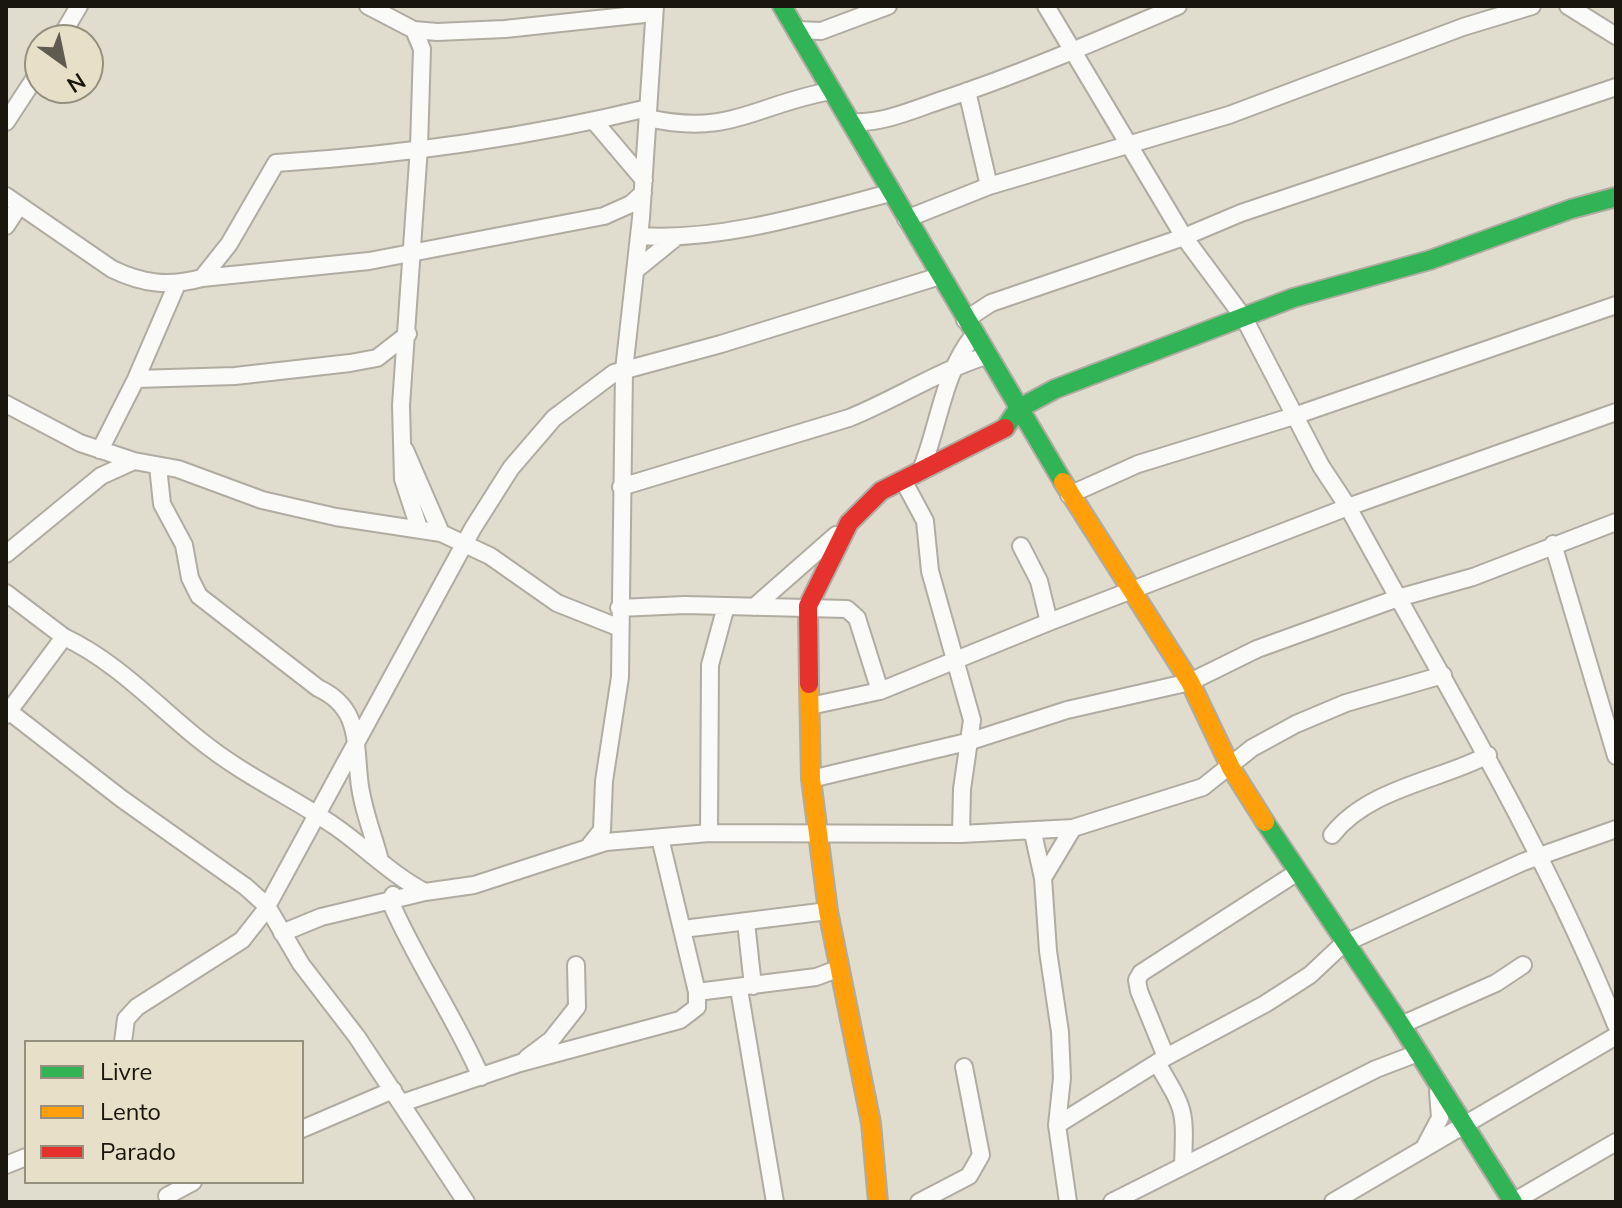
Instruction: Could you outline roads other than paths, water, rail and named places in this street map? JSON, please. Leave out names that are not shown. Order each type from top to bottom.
[{"type":"street","points":[[68,24],[79,6]]},
{"type":"street","points":[[368,6],[414,30],[437,32],[505,29],[655,10],[637,269],[624,370],[620,677],[604,781],[602,830],[590,845]]},
{"type":"street","points":[[782,6],[831,91],[859,127],[890,193],[1069,495],[1190,682],[1231,768],[1296,873],[1401,1025],[1513,1202],[1616,1142]]},
{"type":"street","points":[[796,30],[821,31],[888,6]]},
{"type":"street","points":[[1046,6],[1184,237],[1244,318],[1294,416],[1488,755],[1569,917],[1616,1025]]},
{"type":"street","points":[[859,127],[1075,52],[1178,6]]},
{"type":"street","points":[[906,219],[989,186],[1243,111],[1463,27],[1532,6]]},
{"type":"street","points":[[1568,6],[1593,12],[1616,36]]},
{"type":"street","points":[[414,30],[422,49],[419,147],[401,442],[408,502],[419,528]]},
{"type":"street","points":[[807,49],[821,31]]},
{"type":"street","points":[[422,49],[437,32]]},
{"type":"street","points":[[1045,60],[1063,33]]},
{"type":"street","points":[[921,470],[934,436],[953,366],[979,309],[1335,180],[1616,87]]},
{"type":"street","points":[[202,278],[229,244],[276,163],[419,147],[648,113],[674,124],[725,123],[794,99],[831,91]]},
{"type":"street","points":[[967,91],[989,186]]},
{"type":"street","points":[[6,122],[24,94]]},
{"type":"street","points":[[594,121],[644,187]]},
{"type":"street","points":[[6,226],[12,201],[121,274],[144,281],[177,284],[202,278],[332,266],[604,216],[631,204],[644,187]]},
{"type":"street","points":[[637,269],[674,239],[785,219],[890,193]]},
{"type":"street","points":[[754,607],[881,491],[1003,431],[1018,409],[1106,368],[1293,298],[1430,260],[1571,209],[1616,197]]},
{"type":"street","points":[[604,216],[674,239]]},
{"type":"street","points":[[123,1040],[126,1019],[137,1007],[242,940],[267,906],[466,543],[511,468],[554,418],[605,378],[624,370],[721,344],[940,276]]},
{"type":"street","points":[[100,450],[136,379],[177,284]]},
{"type":"street","points":[[1069,495],[1138,464],[1294,416],[1616,305]]},
{"type":"street","points":[[136,379],[235,376],[350,363],[377,358],[408,334]]},
{"type":"street","points":[[621,487],[849,418],[953,366],[986,356]]},
{"type":"street","points":[[6,404],[38,423],[134,461],[300,510],[441,533],[466,543],[557,603],[620,628]]},
{"type":"street","points":[[810,706],[880,691],[1128,589],[1616,412]]},
{"type":"street","points":[[401,442],[441,533]]},
{"type":"street","points":[[6,554],[101,476],[134,461]]},
{"type":"street","points":[[158,466],[162,504],[184,545],[190,578],[199,596],[318,688],[337,698],[359,743],[359,778],[379,857]]},
{"type":"street","points":[[903,480],[925,521],[930,571],[972,720],[962,789],[961,834]]},
{"type":"street","points":[[393,524],[408,502]]},
{"type":"street","points":[[811,779],[971,741],[1067,710],[1190,682],[1257,649],[1398,598],[1473,577],[1616,522]]},
{"type":"street","points":[[849,523],[828,559],[808,606],[811,779],[828,911],[871,1123],[878,1202]]},
{"type":"street","points":[[1553,544],[1608,705],[1616,756]]},
{"type":"street","points":[[1021,546],[1039,581],[1049,622]]},
{"type":"street","points":[[6,593],[120,675],[219,754],[318,816],[379,857],[399,878],[425,892]]},
{"type":"street","points":[[709,833],[710,665],[726,606]]},
{"type":"street","points":[[619,608],[808,606],[847,609],[857,618],[880,691]]},
{"type":"street","points":[[64,637],[7,712],[246,887],[267,906],[282,933],[398,1097],[466,1202]]},
{"type":"street","points":[[282,933],[321,917],[391,903],[425,892],[474,885],[590,845],[618,841],[709,833],[961,834],[1033,833],[1073,828],[1168,801],[1203,787],[1231,768],[1252,748],[1296,724],[1346,703],[1443,675]]},
{"type":"street","points":[[1332,835],[1345,818],[1373,803],[1488,755]]},
{"type":"street","points":[[1043,878],[1073,828]]},
{"type":"street","points":[[1057,1125],[1162,1060],[1265,1004],[1310,975],[1343,944],[1523,862],[1539,859],[1616,829]]},
{"type":"street","points":[[602,830],[618,841]]},
{"type":"street","points":[[1033,833],[1043,878],[1062,1059],[1057,1125],[1068,1202]]},
{"type":"street","points":[[304,1128],[398,1097],[481,1077],[520,1063],[680,1020],[697,1007],[697,992],[660,838]]},
{"type":"street","points":[[1183,1166],[1186,1123],[1182,1104],[1162,1060],[1139,991],[1141,973],[1296,873]]},
{"type":"street","points":[[399,878],[391,903],[404,933],[459,1027],[481,1077]]},
{"type":"street","points":[[683,929],[828,911]]},
{"type":"street","points":[[746,922],[746,988],[775,1202]]},
{"type":"street","points":[[520,1063],[551,1040],[577,1007],[576,965]]},
{"type":"street","points":[[1401,1025],[1496,983],[1523,965]]},
{"type":"street","points":[[697,992],[841,976]]},
{"type":"street","points":[[1333,1202],[1616,1036]]},
{"type":"street","points":[[1112,1202],[1376,1069],[1418,1053]]},
{"type":"street","points":[[919,1202],[969,1176],[981,1155],[964,1067]]},
{"type":"street","points":[[1423,1150],[1436,1132],[1441,1112],[1433,1078]]},
{"type":"street","points":[[167,1193],[188,1184]]}]
